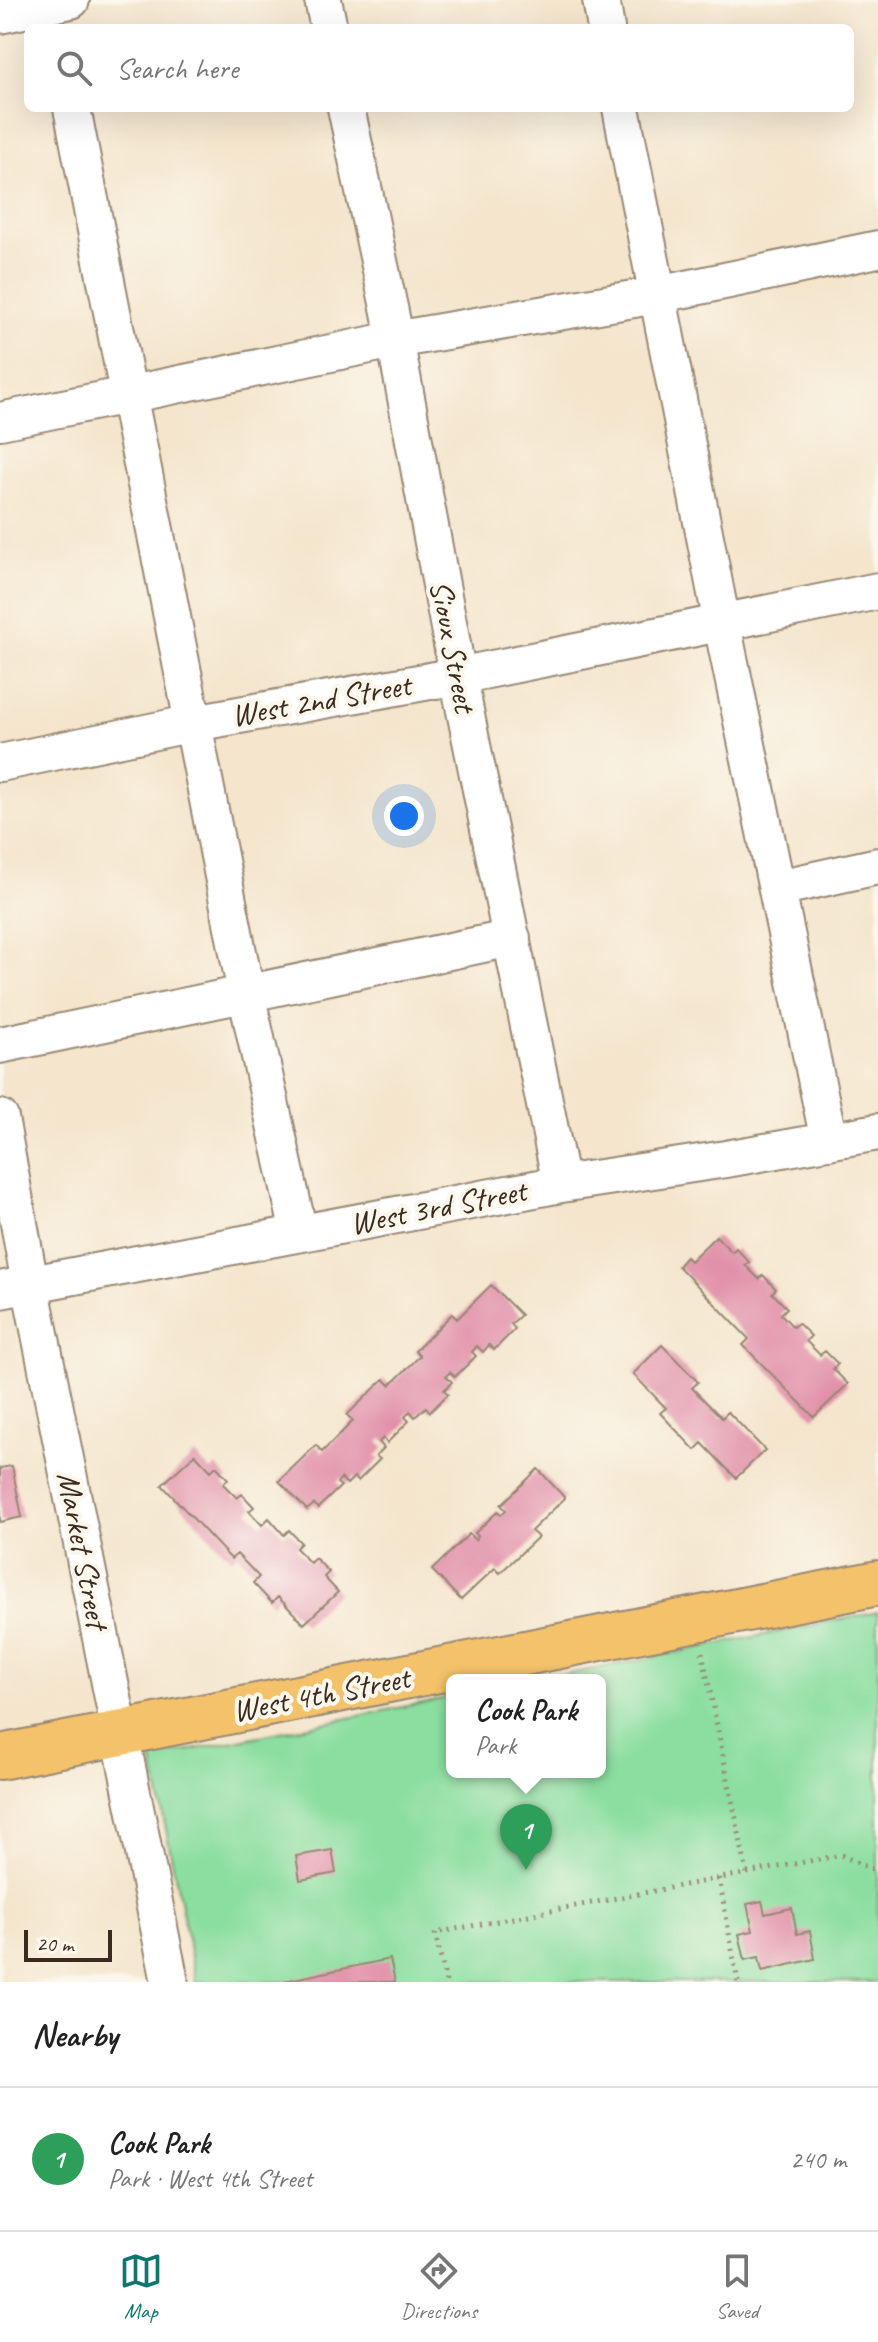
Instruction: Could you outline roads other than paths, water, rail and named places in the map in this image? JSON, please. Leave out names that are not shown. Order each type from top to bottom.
[{"type":"main road","name":"West 4th Street","points":[[0,1757],[878,1583]]},
{"type":"street","points":[[323,0],[328,24]]},
{"type":"street","points":[[601,0],[605,24]]},
{"type":"street","points":[[0,15],[60,11]]},
{"type":"street","points":[[73,112],[246,993],[299,1233]]},
{"type":"street","name":"Sioux Street","points":[[347,112],[390,312],[458,676],[561,1184]]},
{"type":"street","points":[[622,112],[722,624],[829,1141]]},
{"type":"street","points":[[0,421],[394,340],[657,295],[878,249]]},
{"type":"street","name":"West 2nd Street","points":[[0,763],[194,723],[458,676],[878,591]]},
{"type":"street","points":[[778,888],[878,866]]},
{"type":"street","points":[[0,1045],[512,938]]},
{"type":"street","name":"Market Street","points":[[0,1118],[15,1287],[120,1734],[170,1982]]},
{"type":"street","name":"West 3rd Street","points":[[15,1287],[561,1184],[878,1132]]},
{"type":"place","name":"Cook Park","points":[[526,1870]]}]
